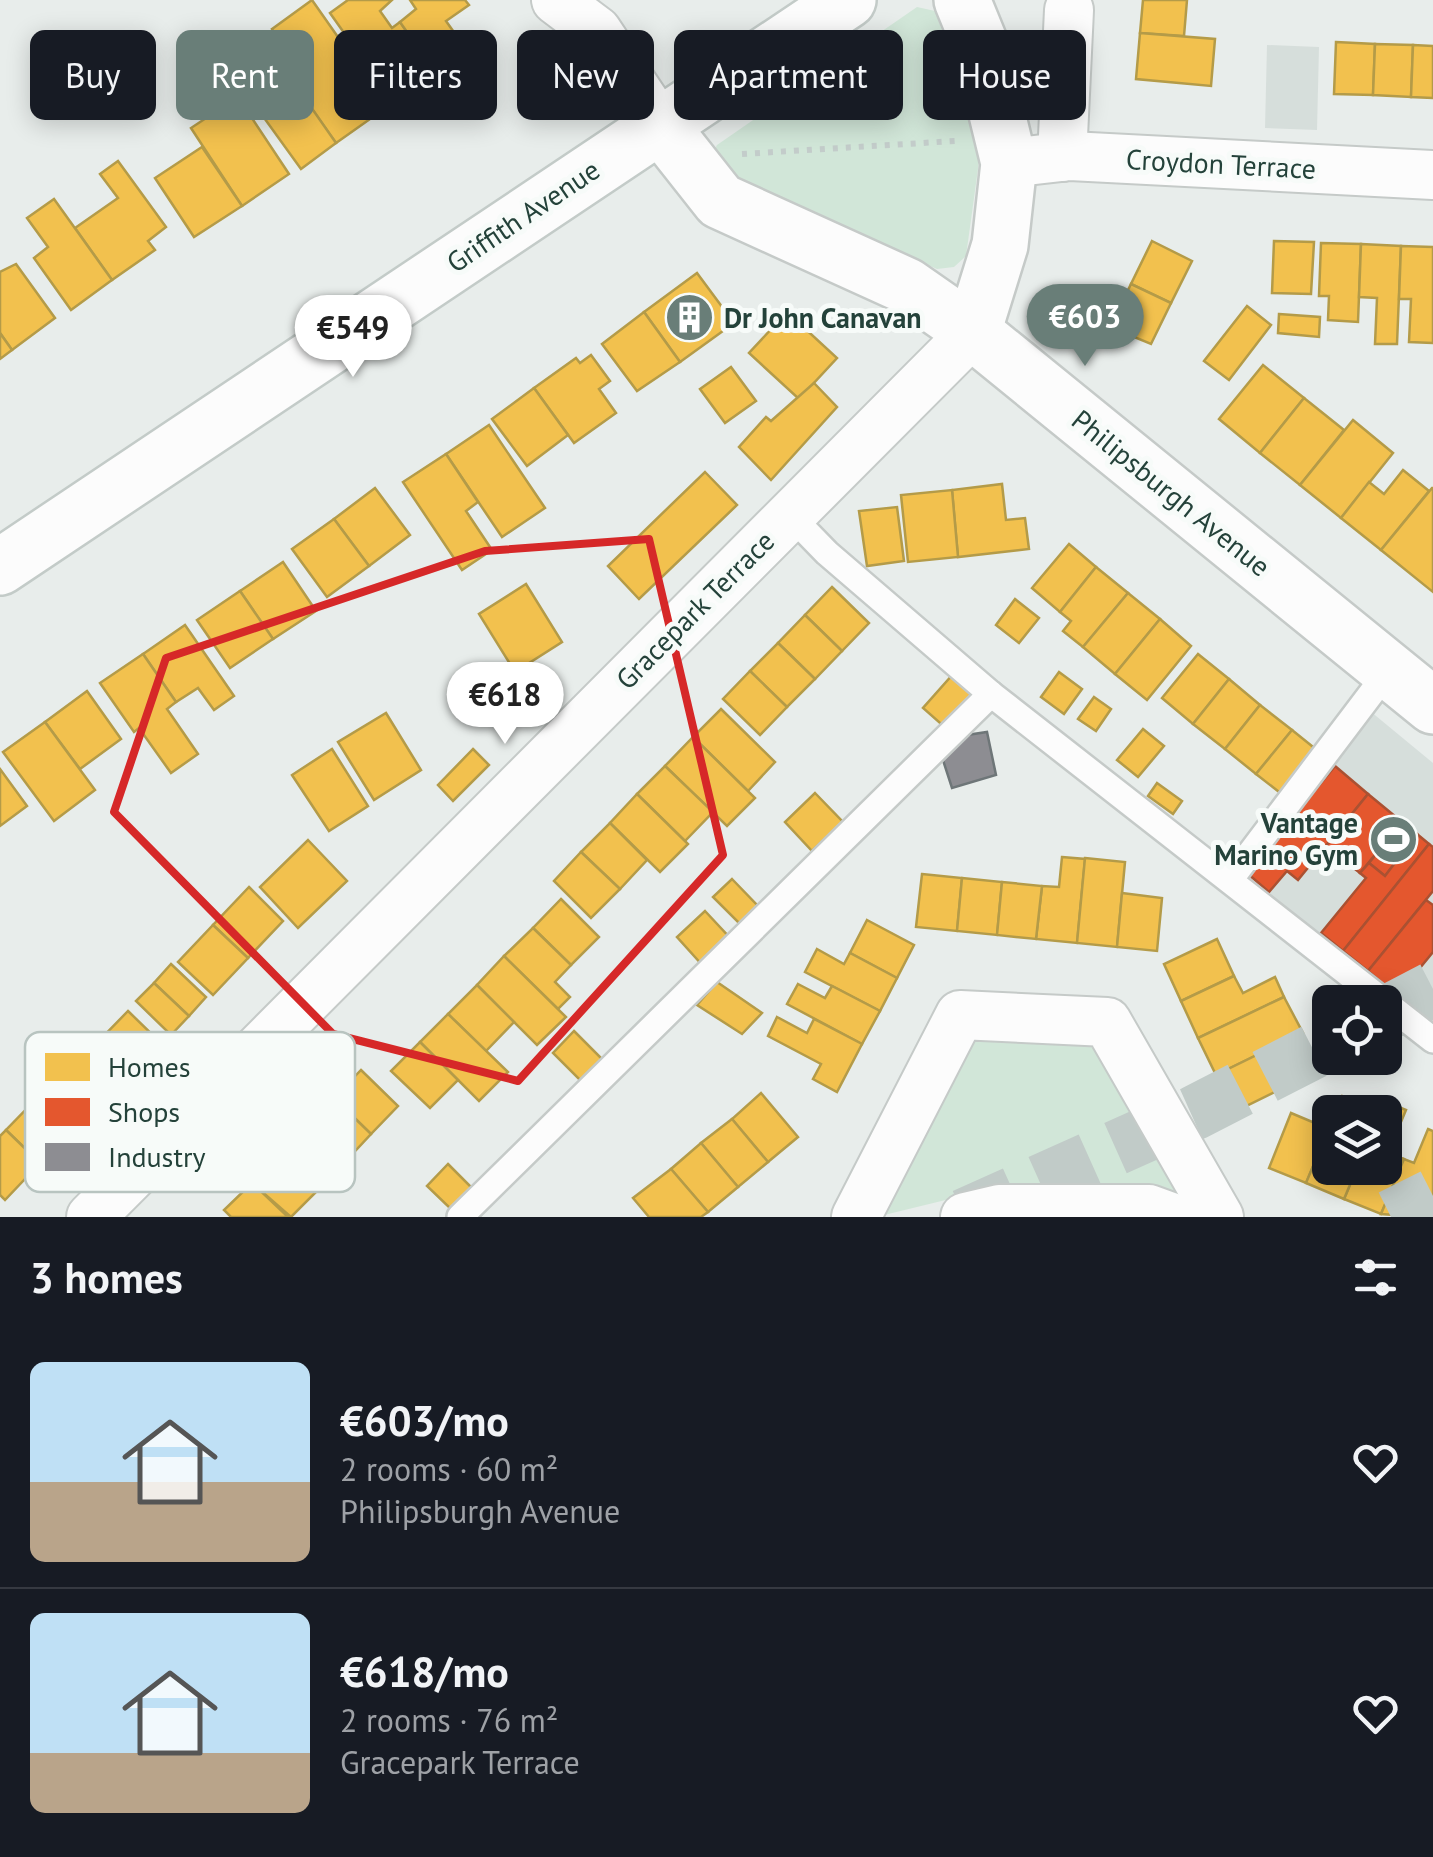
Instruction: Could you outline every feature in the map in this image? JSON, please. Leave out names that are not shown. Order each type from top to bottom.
[{"type":"street","points":[[556,0],[597,31],[660,125]]},
{"type":"street","name":"Griffith Avenue","points":[[0,567],[848,0]]},
{"type":"street","name":"Gracepark Terrace","points":[[275,1032],[973,332],[1000,244],[1005,151],[980,44],[962,0]]},
{"type":"street","points":[[1062,157],[1069,10]]},
{"type":"street","name":"Philipsburgh Avenue","points":[[660,125],[720,201],[907,286],[973,332],[1433,706]]},
{"type":"street","name":"Croydon Terrace","points":[[1005,151],[1433,175]]},
{"type":"street","points":[[856,1217],[960,1016],[1107,1022],[1219,1217]]},
{"type":"street","name":"Gracepark Terrace","points":[[91,1217],[116,1192]]},
{"type":"street","points":[[966,1217],[1000,1209],[1149,1209],[1171,1217]]},
{"type":"lane","points":[[790,514],[827,552],[991,694],[1433,1040]]},
{"type":"lane","points":[[1230,880],[1389,670]]},
{"type":"lane","points":[[460,1217],[991,694]]},
{"type":"path","points":[[730,155],[1005,151]]},
{"type":"highlighted area","points":[[649,539],[723,855],[518,1081],[333,1034],[114,812],[166,658],[485,551]]},
{"type":"shaded area","points":[[1267,45],[1319,47],[1317,130],[1265,128]]},
{"type":"shaded area","points":[[1370,711],[1433,763],[1433,1031],[1402,1006],[1402,985],[1377,985],[1239,872]]},
{"type":"green space","points":[[917,7],[935,11],[942,30],[923,30],[923,120],[975,120],[982,140],[966,256],[954,267],[937,269],[730,177],[711,156],[717,145],[753,120],[903,120],[903,30],[884,30]]},
{"type":"green space","points":[[972,1033],[1092,1036],[1179,1194],[1074,1186],[962,1196],[876,1217]]},
{"type":"building: Homes","points":[[312,0],[334,31],[334,120],[369,120],[336,143],[314,112],[314,30],[272,29]]},
{"type":"building: Homes","points":[[348,0],[392,0],[380,11],[392,28],[400,22],[406,30],[342,30],[330,13]]},
{"type":"building: Homes","points":[[410,0],[465,0],[469,5],[446,21],[452,30],[406,30],[400,22],[416,9]]},
{"type":"building: Homes","points":[[1143,0],[1187,0],[1184,36],[1140,33]]},
{"type":"building: Homes","points":[[1140,33],[1215,39],[1211,86],[1136,79]]},
{"type":"building: Homes","points":[[1336,42],[1375,44],[1373,95],[1334,94]]},
{"type":"building: Homes","points":[[1375,44],[1413,45],[1411,97],[1373,95]]},
{"type":"building: Homes","points":[[1413,45],[1433,46],[1433,98],[1411,97]]},
{"type":"building: Homes","points":[[314,111],[336,143],[301,169],[266,120],[314,120]]},
{"type":"building: Homes","points":[[203,120],[253,120],[289,174],[242,206],[191,128]]},
{"type":"building: Homes","points":[[202,147],[242,206],[194,237],[155,178]]},
{"type":"building: Homes","points":[[118,161],[166,227],[148,241],[155,250],[112,280],[75,228],[118,198],[100,174]]},
{"type":"building: Homes","points":[[54,199],[112,280],[71,310],[34,258],[48,247],[27,218]]},
{"type":"building: Homes","points":[[1152,241],[1192,261],[1171,303],[1131,284]]},
{"type":"building: Homes","points":[[1274,241],[1314,242],[1311,294],[1272,293]]},
{"type":"building: Homes","points":[[1321,243],[1361,244],[1358,322],[1328,320],[1329,296],[1319,296]]},
{"type":"building: Homes","points":[[1361,244],[1401,246],[1397,344],[1375,344],[1377,298],[1359,297]]},
{"type":"building: Homes","points":[[1401,246],[1433,247],[1433,343],[1409,342],[1411,299],[1399,299]]},
{"type":"building: Homes","points":[[16,264],[55,318],[12,350],[0,333],[0,272]]},
{"type":"building: Homes","name":"Dr John Canavan","points":[[697,273],[734,323],[680,362],[644,312]]},
{"type":"building: Homes","points":[[1131,284],[1171,303],[1151,344],[1110,327]]},
{"type":"building: Homes","points":[[1247,306],[1271,325],[1229,380],[1204,361]]},
{"type":"building: Homes","points":[[644,312],[680,362],[637,391],[602,344]]},
{"type":"building: Homes","points":[[787,312],[837,358],[799,399],[749,353]]},
{"type":"building: Homes","points":[[1279,314],[1320,317],[1319,337],[1278,333]]},
{"type":"building: Homes","points":[[0,333],[12,350],[0,359]]},
{"type":"building: Homes","points":[[591,355],[610,381],[599,389],[616,413],[574,443],[534,388],[576,358],[580,363]]},
{"type":"building: Homes","points":[[1263,365],[1304,398],[1260,453],[1219,419]]},
{"type":"building: Homes","points":[[731,367],[756,401],[725,423],[700,389]]},
{"type":"building: Homes","points":[[814,383],[837,407],[771,480],[739,447],[766,417],[771,421]]},
{"type":"building: Homes","points":[[534,388],[568,435],[527,466],[492,419]]},
{"type":"building: Homes","points":[[1304,398],[1344,430],[1300,485],[1260,453]]},
{"type":"building: Homes","points":[[1353,420],[1393,453],[1341,518],[1300,485]]},
{"type":"building: Homes","points":[[489,425],[545,508],[502,537],[446,454]]},
{"type":"building: Homes","points":[[446,454],[478,502],[466,511],[492,550],[462,570],[403,482]]},
{"type":"building: Homes","points":[[1403,470],[1429,491],[1381,550],[1341,518],[1369,482],[1384,494]]},
{"type":"building: Homes","points":[[705,472],[737,505],[639,599],[608,566]]},
{"type":"building: Homes","points":[[1002,484],[1006,520],[1025,518],[1029,549],[958,557],[952,490]]},
{"type":"building: Homes","points":[[375,488],[410,535],[369,566],[334,519]]},
{"type":"building: Homes","points":[[1433,488],[1433,592],[1381,550]]},
{"type":"building: Homes","points":[[952,490],[958,557],[908,562],[901,495]]},
{"type":"building: Homes","points":[[897,507],[904,561],[867,566],[859,511]]},
{"type":"building: Homes","points":[[334,519],[369,566],[327,597],[292,549]]},
{"type":"building: Homes","points":[[1069,544],[1096,567],[1060,612],[1032,588]]},
{"type":"building: Homes","points":[[283,562],[316,611],[273,639],[240,591]]},
{"type":"building: Homes","points":[[1096,567],[1128,593],[1083,647],[1063,631],[1071,621],[1060,612]]},
{"type":"building: Homes","points":[[526,584],[562,642],[515,672],[479,614]]},
{"type":"building: Homes","points":[[832,587],[869,623],[842,651],[805,615]]},
{"type":"building: Homes","points":[[240,591],[273,639],[230,668],[197,620]]},
{"type":"building: Homes","points":[[1128,593],[1160,619],[1115,674],[1083,647]]},
{"type":"building: Homes","points":[[1015,599],[1039,618],[1019,643],[996,625]]},
{"type":"building: Homes","points":[[805,615],[842,651],[815,679],[778,643]]},
{"type":"building: Homes","points":[[1160,619],[1191,646],[1147,700],[1115,674]]},
{"type":"building: Homes","points":[[185,625],[234,696],[214,710],[198,688],[176,702],[143,654]]},
{"type":"building: Homes","points":[[778,643],[815,679],[787,707],[750,671]]},
{"type":"building: Homes","points":[[143,654],[176,702],[167,709],[198,754],[171,773],[139,728],[134,732],[100,683]]},
{"type":"building: Homes","points":[[1198,654],[1229,679],[1193,724],[1162,698]]},
{"type":"building: Homes","points":[[750,671],[787,707],[760,735],[723,699]]},
{"type":"building: Homes","points":[[1059,672],[1082,689],[1064,714],[1041,697]]},
{"type":"building: Homes","points":[[954,673],[978,695],[948,730],[923,708]]},
{"type":"building: Homes","points":[[1229,679],[1260,705],[1225,749],[1193,724]]},
{"type":"building: Homes","points":[[87,691],[121,739],[80,769],[45,722]]},
{"type":"building: Homes","points":[[1094,697],[1111,709],[1096,731],[1078,719]]},
{"type":"building: Homes","points":[[1260,705],[1292,730],[1256,774],[1225,749]]},
{"type":"building: Homes","points":[[721,709],[775,762],[748,791],[693,737]]},
{"type":"building: Homes","points":[[386,713],[421,770],[374,800],[338,742]]},
{"type":"building: Homes","points":[[45,722],[95,790],[54,821],[3,752]]},
{"type":"building: Homes","points":[[1143,729],[1164,746],[1138,777],[1117,760]]},
{"type":"building: Homes","points":[[1292,730],[1323,755],[1288,799],[1256,774]]},
{"type":"building: Homes","points":[[693,737],[755,798],[727,826],[665,766]]},
{"type":"building: Homes","points":[[332,749],[368,806],[329,831],[292,775]]},
{"type":"building: Homes","points":[[473,749],[489,765],[453,801],[438,785]]},
{"type":"building: Homes","points":[[665,766],[713,812],[685,841],[637,794]]},
{"type":"building: Homes","points":[[0,769],[27,806],[0,826]]},
{"type":"building: Homes","points":[[1157,783],[1182,801],[1173,814],[1148,796]]},
{"type":"building: Homes","points":[[815,793],[843,822],[812,851],[785,822]]},
{"type":"building: Homes","points":[[637,794],[688,844],[660,872],[610,823]]},
{"type":"building: Homes","points":[[610,823],[647,860],[620,889],[581,852]]},
{"type":"building: Homes","points":[[308,840],[347,881],[298,928],[260,887]]},
{"type":"building: Homes","points":[[581,852],[620,889],[591,918],[554,881]]},
{"type":"building: Homes","points":[[1062,857],[1085,859],[1077,943],[1036,939],[1042,886],[1059,887]]},
{"type":"building: Homes","points":[[1085,858],[1125,862],[1117,947],[1077,943]]},
{"type":"building: Homes","points":[[922,874],[962,878],[957,931],[916,927]]},
{"type":"building: Homes","points":[[962,878],[1002,882],[997,935],[957,931]]},
{"type":"building: Homes","points":[[732,879],[758,906],[740,924],[713,897]]},
{"type":"building: Homes","points":[[1002,882],[1042,886],[1036,939],[997,935]]},
{"type":"building: Homes","points":[[249,887],[283,921],[248,958],[213,925]]},
{"type":"building: Homes","points":[[1122,893],[1162,898],[1157,951],[1117,947]]},
{"type":"building: Homes","points":[[561,899],[599,937],[571,965],[533,928]]},
{"type":"building: Homes","points":[[705,911],[732,940],[704,967],[677,937]]},
{"type":"building: Homes","points":[[867,920],[914,945],[897,978],[850,953]]},
{"type":"building: Homes","points":[[213,925],[248,958],[213,995],[178,962]]},
{"type":"building: Homes","points":[[533,928],[571,965],[555,982],[570,997],[558,1009],[504,956]]},
{"type":"building: Homes","points":[[1217,939],[1234,976],[1181,1001],[1164,964]]},
{"type":"building: Homes","points":[[817,949],[844,964],[850,953],[897,978],[880,1011],[805,972]]},
{"type":"building: Homes","points":[[504,956],[566,1017],[537,1045],[477,985]]},
{"type":"building: Homes","points":[[171,964],[206,997],[189,1016],[154,983]]},
{"type":"building: Homes","points":[[1234,976],[1243,993],[1275,977],[1284,997],[1198,1038],[1181,1001]]},
{"type":"building: Homes","points":[[717,982],[762,1013],[742,1034],[697,1005]]},
{"type":"building: Homes","points":[[154,983],[189,1016],[174,1032],[168,1032],[136,1001]]},
{"type":"building: Homes","points":[[798,984],[825,998],[832,986],[880,1011],[862,1044],[787,1004]]},
{"type":"building: Homes","points":[[477,985],[514,1022],[486,1051],[448,1014]]},
{"type":"building: Homes","points":[[1284,997],[1303,1033],[1216,1075],[1198,1038]]},
{"type":"building: Homes","points":[[128,1011],[150,1032],[108,1032]]},
{"type":"building: Homes","points":[[448,1014],[508,1072],[479,1101],[420,1042]]},
{"type":"building: Homes","points":[[777,1017],[807,1033],[814,1019],[862,1044],[837,1092],[813,1079],[821,1064],[768,1036]]},
{"type":"building: Homes","points":[[574,1031],[603,1060],[582,1082],[553,1053]]},
{"type":"building: Homes","points":[[420,1042],[458,1080],[430,1108],[391,1071]]},
{"type":"building: Homes","points":[[1269,1049],[1287,1086],[1234,1112],[1216,1075]]},
{"type":"building: Homes","points":[[361,1070],[398,1106],[371,1134],[355,1118],[355,1076]]},
{"type":"building: Homes","points":[[761,1093],[798,1137],[768,1162],[732,1119]]},
{"type":"building: Homes","points":[[25,1110],[25,1148],[6,1130]]},
{"type":"building: Homes","points":[[1291,1113],[1312,1122],[1312,1169],[1306,1183],[1269,1168]]},
{"type":"building: Homes","points":[[355,1118],[371,1134],[355,1151]]},
{"type":"building: Homes","points":[[732,1119],[768,1162],[738,1187],[701,1143]]},
{"type":"building: Homes","points":[[1428,1129],[1433,1131],[1433,1195],[1424,1217],[1381,1214],[1393,1185],[1402,1185],[1404,1159],[1414,1163]]},
{"type":"building: Homes","points":[[6,1130],[25,1148],[25,1179],[5,1200],[0,1195],[0,1136]]},
{"type":"building: Homes","points":[[701,1143],[738,1187],[708,1212],[671,1169]]},
{"type":"building: Homes","points":[[448,1164],[474,1190],[453,1211],[427,1186]]},
{"type":"building: Homes","points":[[1312,1168],[1312,1185],[1350,1185],[1344,1199],[1306,1183]]},
{"type":"building: Homes","points":[[671,1169],[708,1212],[701,1217],[649,1217],[633,1198]]},
{"type":"building: Homes","points":[[1350,1185],[1393,1185],[1381,1214],[1344,1199]]},
{"type":"building: Homes","points":[[243,1192],[262,1192],[288,1217],[231,1217],[224,1210]]},
{"type":"building: Homes","points":[[262,1192],[316,1192],[291,1217]]},
{"type":"building: Shops","points":[[1335,766],[1368,794],[1298,880],[1287,871],[1269,892],[1247,873]]},
{"type":"building: Shops","points":[[1368,794],[1402,822],[1360,873],[1326,846]]},
{"type":"building: Shops","points":[[1402,822],[1417,834],[1385,876],[1369,863]]},
{"type":"building: Shops","points":[[1417,834],[1429,844],[1343,951],[1321,933],[1366,878],[1360,873],[1369,863],[1385,876]]},
{"type":"building: Shops","points":[[1429,844],[1433,847],[1433,891],[1368,971],[1343,951]]},
{"type":"building: Shops","points":[[1426,900],[1433,905],[1433,952],[1402,990],[1402,985],[1384,985],[1368,971]]},
{"type":"building: Industry","points":[[987,732],[996,775],[952,788],[942,757],[967,735]]},
{"type":"tunnel","points":[[1402,1005],[1433,989]]},
{"type":"tunnel","points":[[964,1216],[1194,1113],[1312,1052]]},
{"type":"tunnel","points":[[1391,1217],[1433,1196]]},
{"type":"place","name":"Dr John Canavan","points":[[689,318]]},
{"type":"place","name":"Vantage Marino Gym","points":[[1393,839]]}]
